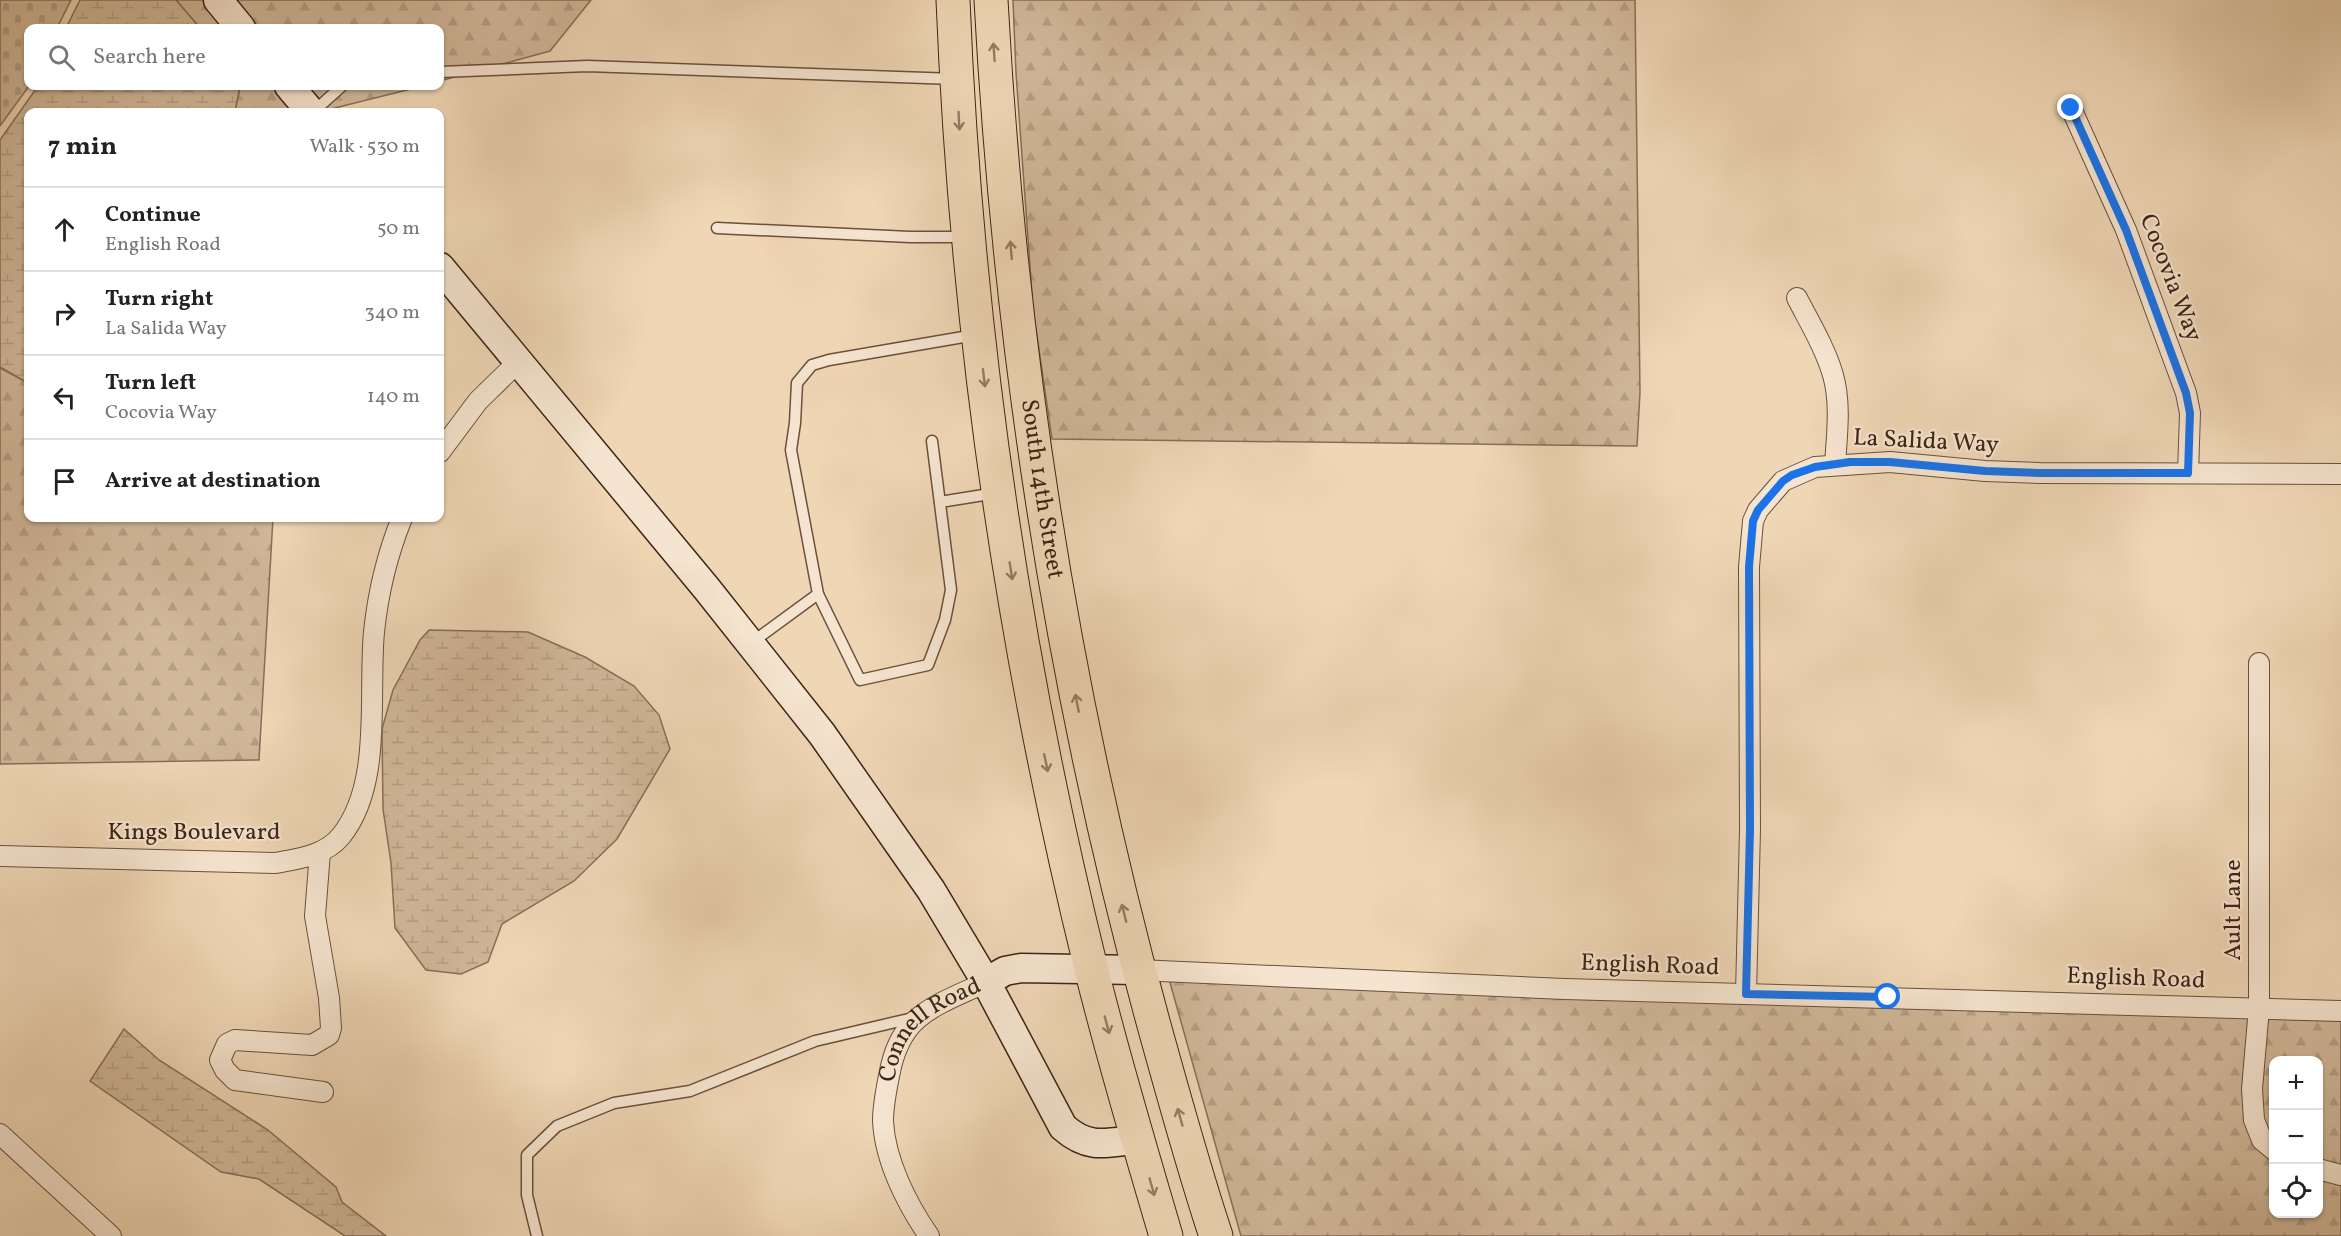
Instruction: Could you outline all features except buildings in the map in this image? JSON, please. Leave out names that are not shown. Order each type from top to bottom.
[{"type":"highway","name":"South 14th Street","points":[[953,0],[968,237],[978,334],[1019,625],[1038,728],[1091,968],[1166,1236]]},
{"type":"highway","name":"South 14th Street","points":[[991,0],[1013,274],[1044,513],[1079,715],[1138,970],[1216,1236]]},
{"type":"highway","points":[[957,79],[972,83],[983,97],[1000,131]]},
{"type":"street","points":[[218,0],[238,24]]},
{"type":"street","points":[[292,90],[308,108]]},
{"type":"street","name":"Cocovia Way","points":[[2071,108],[2126,230],[2186,393],[2190,413],[2188,473]]},
{"type":"street","points":[[444,272],[750,643],[822,734],[887,824],[934,895],[986,982],[1063,1127],[1074,1137],[1089,1144],[1138,1139]]},
{"type":"street","points":[[1797,298],[1822,347],[1833,376],[1837,404],[1835,464]]},
{"type":"street","points":[[444,447],[478,402],[519,361]]},
{"type":"street","name":"La Salida Way","points":[[1746,994],[1750,829],[1747,641],[1753,521],[1758,510],[1783,481],[1815,467],[1890,462],[1996,471],[2341,474]]},
{"type":"street","name":"Kings Boulevard","points":[[0,856],[274,863],[320,852],[340,837],[363,791],[368,768],[377,612],[388,554],[400,522]]},
{"type":"street","name":"Ault Lane","points":[[2259,663],[2259,1008],[2252,1089],[2254,1120],[2262,1140],[2269,1146]]},
{"type":"street","points":[[320,852],[315,916],[328,998],[331,1028],[329,1035],[312,1045],[235,1040],[227,1044],[220,1060],[235,1080],[323,1092]]},
{"type":"street","name":"Connell Road","points":[[929,1236],[900,1184],[888,1147],[884,1122],[892,1060],[898,1043],[919,1017],[1005,971],[1021,968],[1138,970]]},
{"type":"street","name":"English Road","points":[[1138,970],[1565,989],[2341,1011]]},
{"type":"street","points":[[0,1134],[111,1236]]},
{"type":"street","points":[[2323,1170],[2341,1175]]},
{"type":"lane","points":[[444,72],[587,66],[957,79]]},
{"type":"lane","points":[[317,108],[337,90]]},
{"type":"lane","points":[[717,228],[910,237],[968,237]]},
{"type":"lane","points":[[932,441],[951,590],[945,620],[928,665],[860,680],[818,594],[791,450],[797,383],[812,365],[829,360],[978,334]]},
{"type":"lane","points":[[940,502],[999,493]]},
{"type":"lane","points":[[750,643],[818,594]]},
{"type":"lane","points":[[537,1236],[527,1195],[527,1155],[557,1126],[614,1103],[690,1091],[815,1041],[919,1017]]},
{"type":"green space","points":[[0,0],[71,0],[59,24],[24,24],[24,90],[26,90],[0,126]]},
{"type":"green space","points":[[80,0],[176,0],[197,24],[68,24]]},
{"type":"green space","points":[[176,0],[205,0],[225,24],[197,24]]},
{"type":"green space","points":[[230,0],[591,0],[550,51],[444,80],[444,24],[251,24]]},
{"type":"green space","points":[[1013,0],[1635,0],[1640,392],[1637,446],[1052,439],[1033,308]]},
{"type":"green space","points":[[35,90],[239,90],[236,108],[24,108],[24,381],[0,367],[0,140]]},
{"type":"green space","points":[[239,90],[279,90],[295,108],[236,108]]},
{"type":"green space","points":[[305,90],[407,90],[335,108],[320,108]]},
{"type":"green space","points":[[0,368],[24,381],[24,522],[273,522],[259,760],[0,764]]},
{"type":"green space","points":[[429,630],[528,632],[585,657],[634,686],[659,715],[670,749],[617,839],[574,881],[502,924],[488,962],[461,974],[426,970],[395,928],[391,863],[383,809],[382,729],[393,690],[420,640]]},
{"type":"green space","points":[[1169,979],[2341,1008],[2341,1236],[1241,1236]]},
{"type":"green space","points":[[124,1029],[159,1060],[268,1130],[336,1187],[342,1202],[386,1236],[345,1236],[259,1179],[221,1172],[90,1081]]},
{"type":"route","points":[[1888,997],[1746,994],[1750,829],[1747,652],[1749,567],[1753,521],[1758,510],[1783,481],[1792,475],[1815,467],[1850,462],[1890,462],[1985,471],[2039,473],[2188,473],[2190,413],[2186,393],[2169,341],[2126,230],[2071,108]]}]
